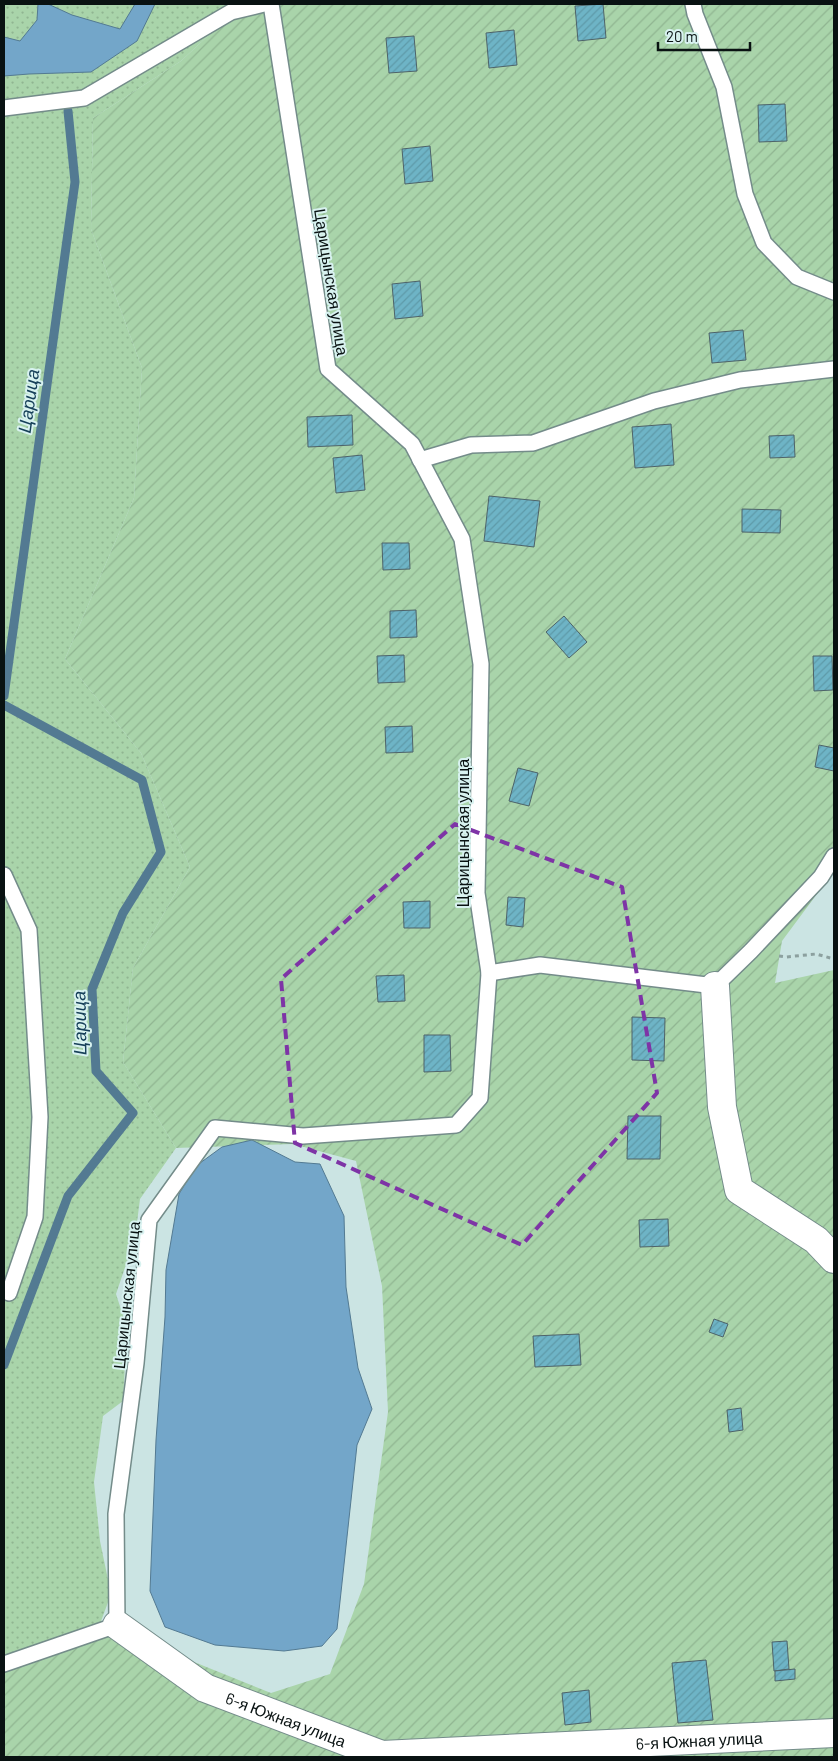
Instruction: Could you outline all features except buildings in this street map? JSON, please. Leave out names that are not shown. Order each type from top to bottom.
[{"type":"street","points":[[715,986],[722,1107],[738,1190],[816,1240],[834,1259]]},
{"type":"street","name":"6-я Южная улица","points":[[117,1625],[205,1688],[382,1755],[834,1732]]},
{"type":"lane","points":[[4,108],[84,98],[230,12],[264,4]]},
{"type":"lane","name":"Царицынская улица","points":[[117,1625],[116,1514],[136,1363],[149,1220],[215,1128],[304,1136],[456,1125],[480,1098],[489,973],[477,893],[481,664],[462,539],[412,444],[328,368],[271,4]]},
{"type":"lane","points":[[693,4],[694,14],[724,87],[745,194],[764,243],[797,277],[834,292]]},
{"type":"lane","points":[[420,460],[470,445],[533,443],[654,401],[740,380],[834,369]]},
{"type":"lane","points":[[489,973],[540,965],[715,986],[821,877],[834,856]]},
{"type":"lane","points":[[4,875],[29,930],[40,1117],[35,1217],[9,1293]]},
{"type":"lane","points":[[4,1664],[117,1625]]},
{"type":"path","points":[[751,951],[786,958],[816,954],[834,959]]},
{"type":"highlighted area","points":[[455,824],[622,887],[657,1093],[522,1245],[295,1143],[281,979]]},
{"type":"green space","points":[[4,4],[242,4],[181,61],[93,118],[91,229],[142,368],[134,498],[65,659],[141,753],[190,867],[133,968],[123,1062],[176,1148],[140,1199],[135,1238],[116,1294],[127,1328],[123,1401],[103,1416],[94,1482],[100,1541],[111,1594],[100,1624],[4,1656]]},
{"type":"green space","points":[[242,4],[834,4],[834,871],[782,941],[775,983],[834,970],[834,1757],[4,1757],[4,1657],[100,1624],[271,1693],[330,1674],[364,1584],[388,1412],[382,1286],[356,1161],[293,1144],[176,1148],[123,1062],[133,968],[190,867],[141,753],[65,659],[134,498],[142,368],[91,229],[93,118],[181,61]]},
{"type":"water","points":[[38,4],[48,4],[72,15],[120,29],[135,4],[155,4],[137,41],[91,72],[4,76],[4,37],[20,41],[37,20]]},
{"type":"water","points":[[252,1140],[295,1162],[320,1164],[344,1216],[346,1287],[358,1368],[372,1409],[357,1445],[337,1629],[322,1646],[284,1651],[215,1645],[165,1627],[150,1591],[156,1440],[165,1317],[166,1270],[179,1194],[196,1166],[222,1147]]},
{"type":"waterway","name":"Царица","points":[[4,696],[75,182],[68,111]]},
{"type":"waterway","name":"Царица","points":[[4,705],[142,780],[161,852],[123,913],[92,989],[96,1071],[133,1113],[68,1196],[4,1365]]}]
